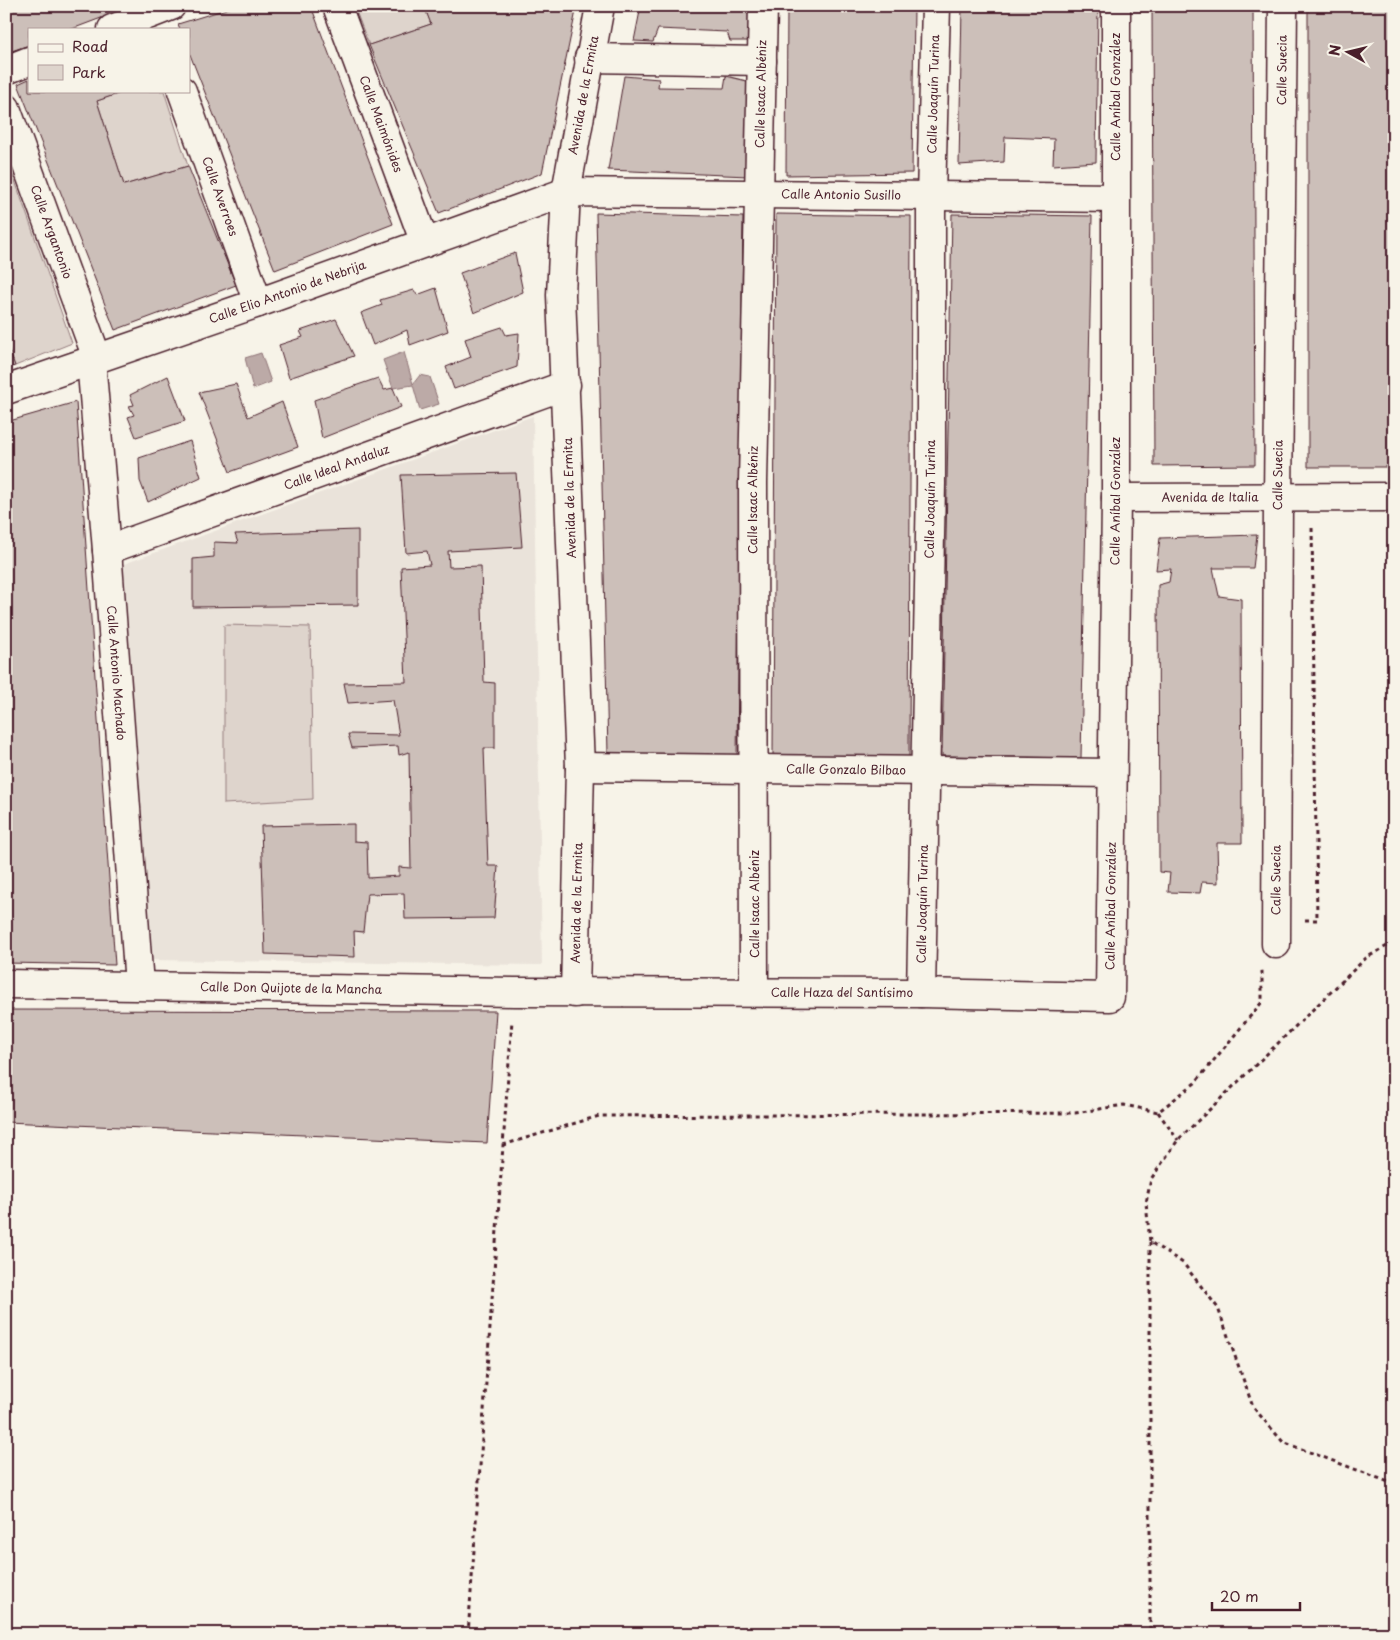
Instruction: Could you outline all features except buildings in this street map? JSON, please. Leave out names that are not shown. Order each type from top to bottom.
[{"type":"street","name":"Calle Maimónides","points":[[337,6],[425,243]]},
{"type":"street","name":"Avenida de la Ermita","points":[[575,993],[580,767],[566,385],[560,295],[566,192],[600,6]]},
{"type":"street","name":"Calle Isaac Albéniz","points":[[754,992],[753,482],[763,6]]},
{"type":"street","name":"Calle Joaquín Turina","points":[[921,993],[927,769],[931,484],[931,197],[936,6]]},
{"type":"street","name":"Calle Aníbal González","points":[[1110,997],[1116,498],[1116,6]]},
{"type":"street","name":"Calle Suecia","points":[[1276,944],[1283,6]]},
{"type":"street","points":[[116,28],[162,16]]},
{"type":"street","points":[[589,58],[762,61]]},
{"type":"street","points":[[6,70],[28,61]]},
{"type":"street","name":"Calle Averroes","points":[[182,92],[258,303]]},
{"type":"street","name":"Calle Argantonio","points":[[6,108],[94,359]]},
{"type":"street","name":"Calle Elio Antonio de Nebrija","points":[[6,390],[258,303],[566,192]]},
{"type":"street","name":"Calle Antonio Susillo","points":[[566,192],[759,196],[1115,198]]},
{"type":"street","name":"Calle Antonio Machado","points":[[94,359],[139,985]]},
{"type":"street","name":"Calle Ideal Andaluz","points":[[108,550],[566,385]]},
{"type":"street","name":"Avenida de Italia","points":[[1116,498],[1394,498]]},
{"type":"street","name":"Calle Gonzalo Bilbao","points":[[580,767],[755,767],[1112,773]]},
{"type":"street","name":"Calle Don Quijote de la Mancha","points":[[6,984],[575,993]]},
{"type":"street","name":"Calle Haza del Santísimo","points":[[575,993],[921,993],[1110,997]]},
{"type":"path","points":[[1150,1634],[1150,1242],[1146,1203],[1151,1179],[1178,1140],[1366,958],[1394,942]]},
{"type":"path","points":[[468,1634],[514,992]]},
{"type":"path","points":[[1158,1112],[1178,1140]]},
{"type":"path","points":[[503,1145],[599,1116],[1075,1113]]},
{"type":"path","points":[[1150,1242],[1183,1263],[1218,1308],[1254,1407],[1283,1442],[1394,1484]]},
{"type":"shaded area","points":[[404,352],[413,384],[420,375],[430,377],[439,404],[420,410],[413,385],[393,388],[383,360]]},
{"type":"shaded area","points":[[261,353],[271,382],[253,389],[245,358]]},
{"type":"shaded area","points":[[533,416],[542,965],[150,960],[121,565]]},
{"type":"green space","points":[[354,6],[424,6],[431,24],[369,45]]},
{"type":"green space","points":[[123,92],[164,92],[188,166],[124,185],[97,101]]},
{"type":"green space","points":[[14,178],[72,343],[15,366],[6,342],[6,181]]},
{"type":"green space","points":[[224,625],[310,627],[313,799],[224,804]]}]
